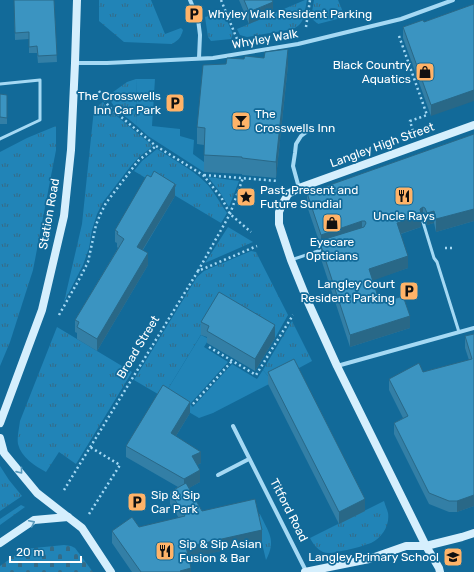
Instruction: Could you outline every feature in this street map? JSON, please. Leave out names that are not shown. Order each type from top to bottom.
[{"type":"main road","name":"Station Road","points":[[0,423],[42,310],[64,216],[71,150],[77,0]]},
{"type":"main road","name":"Langley High Street","points":[[299,188],[474,125]]},
{"type":"main road","points":[[299,188],[288,194],[279,212],[279,224],[291,260],[337,366],[440,572]]},
{"type":"main road","points":[[0,438],[4,453],[37,493],[82,528],[111,572]]},
{"type":"main road","points":[[0,543],[34,520],[68,517]]},
{"type":"main road","name":"Titford Road","points":[[306,572],[369,559],[406,546],[426,546],[462,537],[474,532]]},
{"type":"street","points":[[190,0],[198,19],[200,35],[199,58]]},
{"type":"street","name":"Whyley Walk","points":[[75,63],[213,58],[298,44],[401,18],[453,0]]},
{"type":"street","points":[[299,188],[293,166],[296,144],[300,136],[309,130]]},
{"type":"street","points":[[337,366],[474,328]]},
{"type":"street","name":"Titford Road","points":[[233,426],[306,572]]},
{"type":"street","points":[[218,475],[249,459]]},
{"type":"lane","points":[[0,84],[40,80],[40,120],[0,139]]},
{"type":"lane","points":[[424,222],[434,258],[437,262],[459,332]]},
{"type":"lane","points":[[291,260],[329,247]]},
{"type":"path","name":"Whyley Walk","points":[[221,0],[238,42]]},
{"type":"path","name":"Whyley Walk","points":[[305,31],[310,0]]},
{"type":"path","points":[[399,36],[427,115],[410,121],[413,131]]},
{"type":"path","points":[[99,91],[109,107],[156,146],[203,175],[221,197],[230,214],[251,232]]},
{"type":"path","points":[[59,315],[88,262],[96,225],[106,203],[138,161],[156,146]]},
{"type":"path","points":[[203,175],[279,181]]},
{"type":"path","name":"Broad Street","points":[[64,490],[198,271],[230,214],[243,178]]},
{"type":"path","points":[[198,271],[257,246]]},
{"type":"path","points":[[444,248],[452,248]]},
{"type":"path","points":[[209,347],[256,375],[293,315]]},
{"type":"path","points":[[193,404],[232,361]]},
{"type":"path","points":[[89,514],[120,465],[90,447]]},
{"type":"green space","points":[[99,0],[151,0],[165,34],[181,28],[183,30],[178,40],[172,44],[124,42],[99,21]]},
{"type":"green space","points":[[307,0],[302,21],[293,29],[247,37],[240,35],[237,29]]},
{"type":"green space","points":[[314,0],[338,0],[345,17],[318,24],[311,18]]},
{"type":"green space","points":[[222,10],[233,34],[231,39],[211,41],[208,37],[205,17]]},
{"type":"green space","points":[[136,79],[137,126],[115,108],[109,95],[127,82]]},
{"type":"green space","points":[[136,79],[155,79],[152,126],[180,129],[180,136],[194,140],[193,154],[204,162],[204,172],[148,136],[137,126]]},
{"type":"green space","points":[[103,102],[107,108],[153,146],[139,157],[130,167],[103,202],[97,214],[92,230],[89,248],[83,265],[64,302],[82,224],[94,109]]},
{"type":"green space","points":[[56,126],[56,150],[33,270],[10,342],[0,366],[0,152],[27,138]]},
{"type":"green space","points":[[157,149],[200,177],[208,186],[227,213],[221,223],[134,171],[142,161]]},
{"type":"green space","points":[[208,177],[239,181],[229,207],[219,191]]},
{"type":"green space","points":[[228,227],[253,242],[205,263]]},
{"type":"green space","points":[[251,251],[256,252],[288,315],[275,338],[219,305],[163,397],[134,380],[197,277],[204,271]]},
{"type":"green space","points":[[292,321],[312,361],[273,382],[263,370]]},
{"type":"green space","points":[[57,327],[132,372],[76,464],[59,452],[46,472],[25,457],[18,444],[18,436],[20,421]]},
{"type":"green space","points":[[201,335],[209,339],[204,347],[228,362],[190,404],[193,407],[232,364],[257,379],[263,370],[273,382],[213,413],[199,418],[163,397]]},
{"type":"green space","points":[[0,466],[22,496],[0,511]]},
{"type":"green space","points":[[384,501],[388,513],[388,522],[379,538],[371,543],[347,550],[329,553],[323,552],[319,549],[310,538]]},
{"type":"green space","points":[[21,505],[25,507],[0,525],[0,519]]},
{"type":"green space","points":[[255,514],[260,514],[270,536],[271,547],[266,560]]},
{"type":"green space","points":[[64,545],[75,548],[93,572],[0,572],[0,566],[24,549]]},
{"type":"building","points":[[14,0],[54,0],[57,55],[38,56],[37,46],[29,47],[29,32],[15,33]]},
{"type":"building","points":[[244,0],[272,0],[273,2],[249,12]]},
{"type":"building","points":[[474,4],[474,90],[431,105],[403,27],[423,20],[424,22]]},
{"type":"building","name":"The Crosswells Inn","points":[[288,49],[276,162],[242,157],[204,155],[205,128],[197,127],[203,65],[226,64],[227,58],[244,59],[245,56],[264,58],[265,52]]},
{"type":"building","points":[[0,94],[7,95],[7,118],[0,117]]},
{"type":"building","points":[[474,134],[474,209],[436,219],[434,211],[427,213],[423,207],[420,209],[421,215],[397,223],[408,256],[369,269],[380,303],[403,296],[410,316],[350,335],[321,246],[324,245],[322,240],[364,227],[366,223],[365,221],[362,221],[321,235],[307,193]]},
{"type":"building","points":[[154,171],[175,184],[137,247],[148,253],[97,339],[77,327],[79,322],[75,320],[124,239],[117,234],[118,232],[115,230],[147,175],[151,177]]},
{"type":"building","points":[[219,292],[275,325],[255,359],[207,331],[209,326],[201,322]]},
{"type":"building","points":[[474,334],[474,495],[457,501],[449,501],[429,493],[394,423],[408,416],[389,379],[419,363],[423,372],[472,359],[465,336]]},
{"type":"building","points":[[294,359],[365,499],[339,512],[268,372]]},
{"type":"building","points":[[163,385],[190,402],[171,433],[201,452],[192,456],[200,470],[184,479],[126,446]]},
{"type":"building","points":[[186,483],[202,511],[255,499],[262,530],[186,547],[191,568],[180,571],[181,572],[141,572],[112,531],[132,517],[139,527],[185,516],[170,492]]},
{"type":"place","name":"Whyley Walk Resident Parking","points":[[194,14]]},
{"type":"place","name":"Black Country Aquatics","points":[[425,72]]},
{"type":"place","name":"The Crosswells Inn Car Park","points":[[175,103]]},
{"type":"place","name":"The Crosswells Inn","points":[[241,121]]},
{"type":"place","name":"Uncle Rays","points":[[404,196]]},
{"type":"place","name":"Past, Present and Future Sundial","points":[[246,197]]},
{"type":"place","name":"Eyecare Opticians","points":[[332,223]]},
{"type":"place","name":"Langley Court Resident Parking","points":[[409,291]]},
{"type":"place","name":"Sip & Sip Car Park","points":[[137,502]]},
{"type":"place","name":"Sip & Sip Asian Fusion & Bar","points":[[165,551]]},
{"type":"place","name":"Langley Primary School","points":[[453,557]]}]
